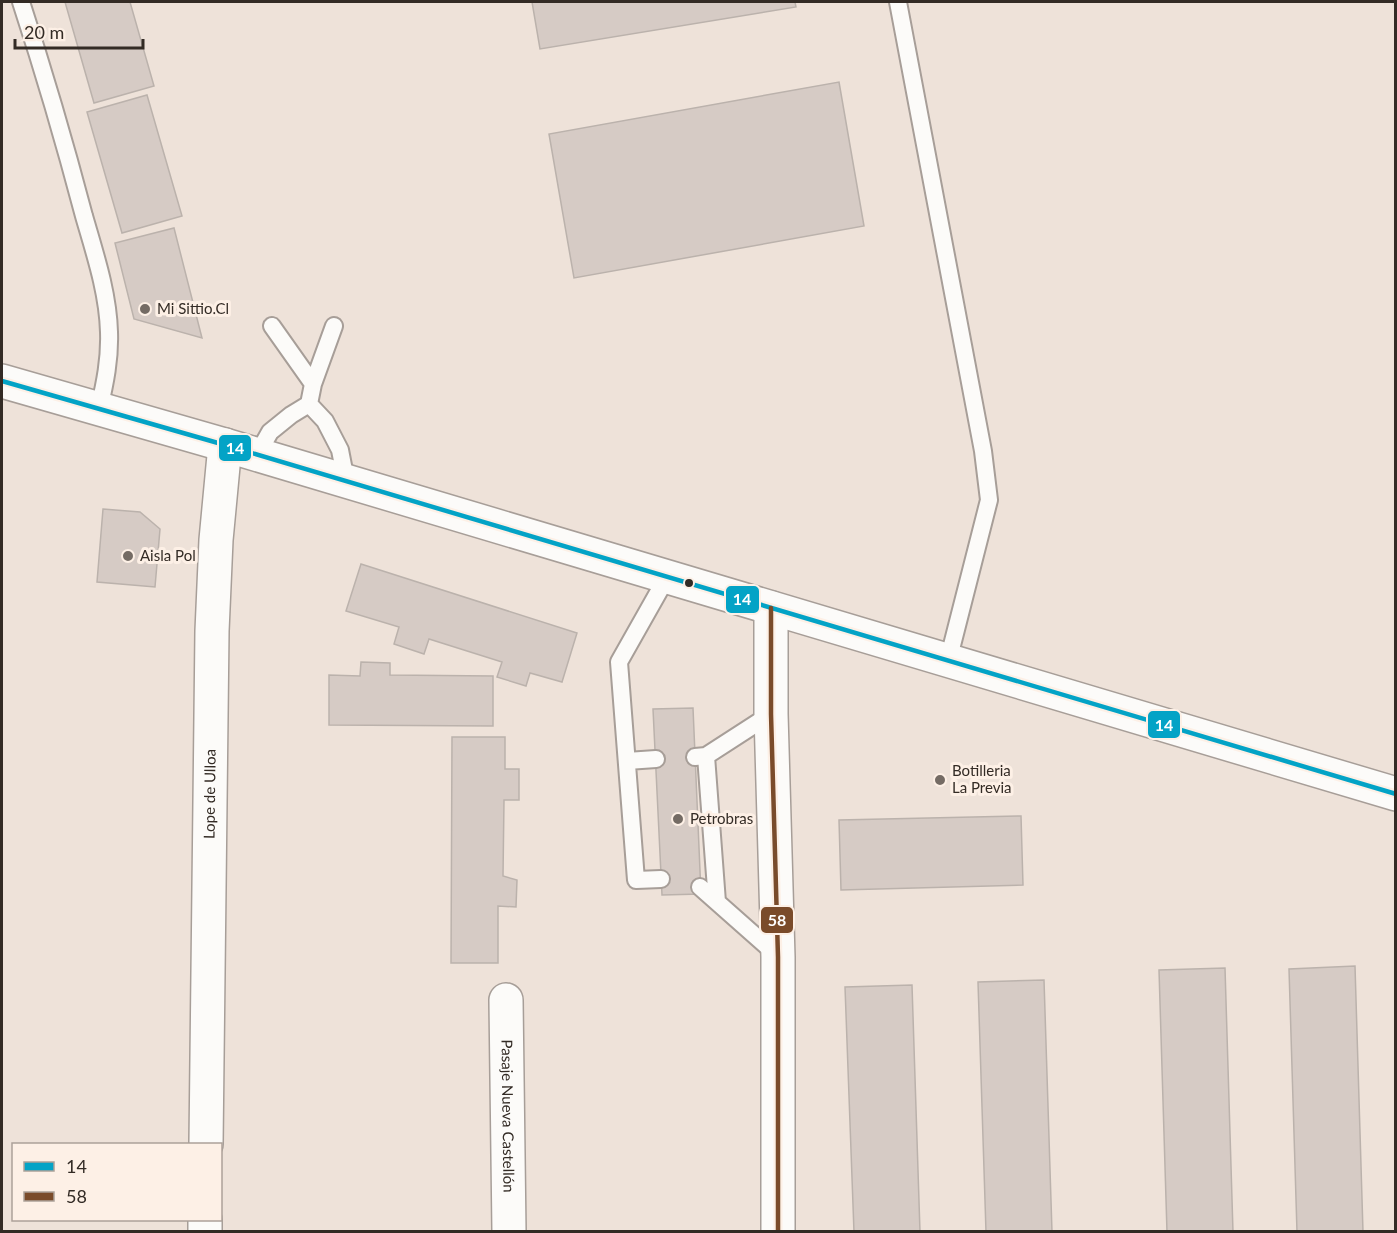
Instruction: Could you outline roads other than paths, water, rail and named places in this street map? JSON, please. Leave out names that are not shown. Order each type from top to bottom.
[{"type":"street","points":[[2,381],[225,445],[1395,794]]},
{"type":"street","name":"Lope de Ulloa","points":[[206,1143],[212,631],[216,540],[225,445]]},
{"type":"street","points":[[771,608],[771,714],[778,957],[778,1232]]},
{"type":"street","name":"Pasaje Nueva Castellón","points":[[506,1000],[509,1232]]},
{"type":"lane","points":[[21,2],[73,174],[107,306],[109,357],[99,409]]},
{"type":"lane","points":[[898,2],[981,440],[989,500],[948,661]]},
{"type":"lane","points":[[272,326],[313,384]]},
{"type":"lane","points":[[257,455],[270,432],[309,404],[313,384],[334,326]]},
{"type":"lane","points":[[309,404],[326,421],[340,450],[346,481]]},
{"type":"lane","points":[[661,879],[636,880],[619,662],[667,577]]},
{"type":"lane","points":[[717,902],[701,756],[771,714]]},
{"type":"lane","points":[[627,761],[656,759]]},
{"type":"lane","points":[[700,886],[778,957]]},
{"type":"place","name":"Mi Sittio.Cl","points":[[145,309]]},
{"type":"place","name":"Aisla Pol","points":[[128,556]]},
{"type":"place","name":"Botilleria La Previa","points":[[940,780]]},
{"type":"place","name":"Petrobras","points":[[678,819]]}]
